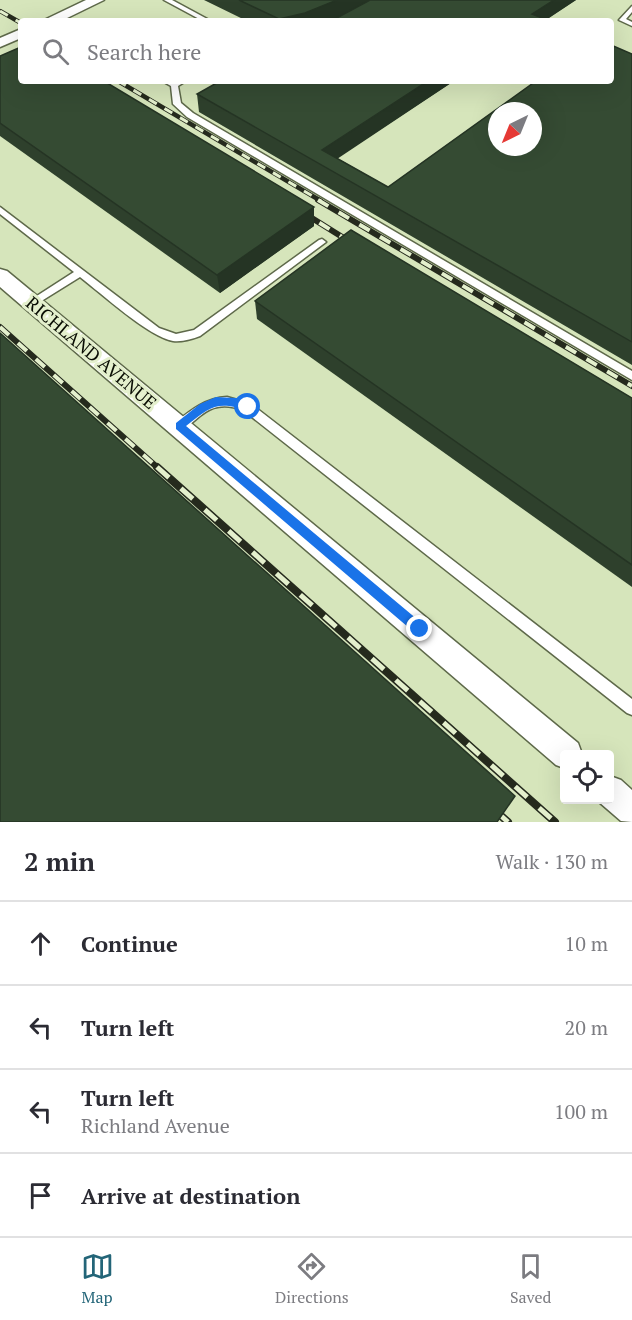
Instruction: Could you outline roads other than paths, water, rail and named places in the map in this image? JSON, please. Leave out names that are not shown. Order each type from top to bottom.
[{"type":"street","points":[[60,18],[97,0]]},
{"type":"street","points":[[0,43],[18,34]]},
{"type":"street","name":"RICHLAND AVENUE","points":[[0,276],[562,750]]},
{"type":"street","points":[[614,795],[632,810]]},
{"type":"lane","points":[[167,0],[202,18]]},
{"type":"lane","points":[[632,8],[622,20],[632,24]]},
{"type":"lane","points":[[174,84],[177,104],[189,115],[632,376]]},
{"type":"lane","points":[[0,210],[156,331],[169,338],[185,338],[197,333],[322,242]]},
{"type":"lane","points":[[32,303],[80,273]]},
{"type":"lane","points":[[179,426],[216,401],[236,402],[248,407],[632,708]]},
{"type":"railway","points":[[0,11],[18,21]]},
{"type":"railway","points":[[123,84],[321,201]]},
{"type":"railway","points":[[318,200],[632,386]]},
{"type":"railway","points":[[299,210],[355,245]]},
{"type":"railway","points":[[0,327],[158,468]]},
{"type":"railway","points":[[157,467],[555,822]]},
{"type":"railway","points":[[499,814],[508,822]]}]
